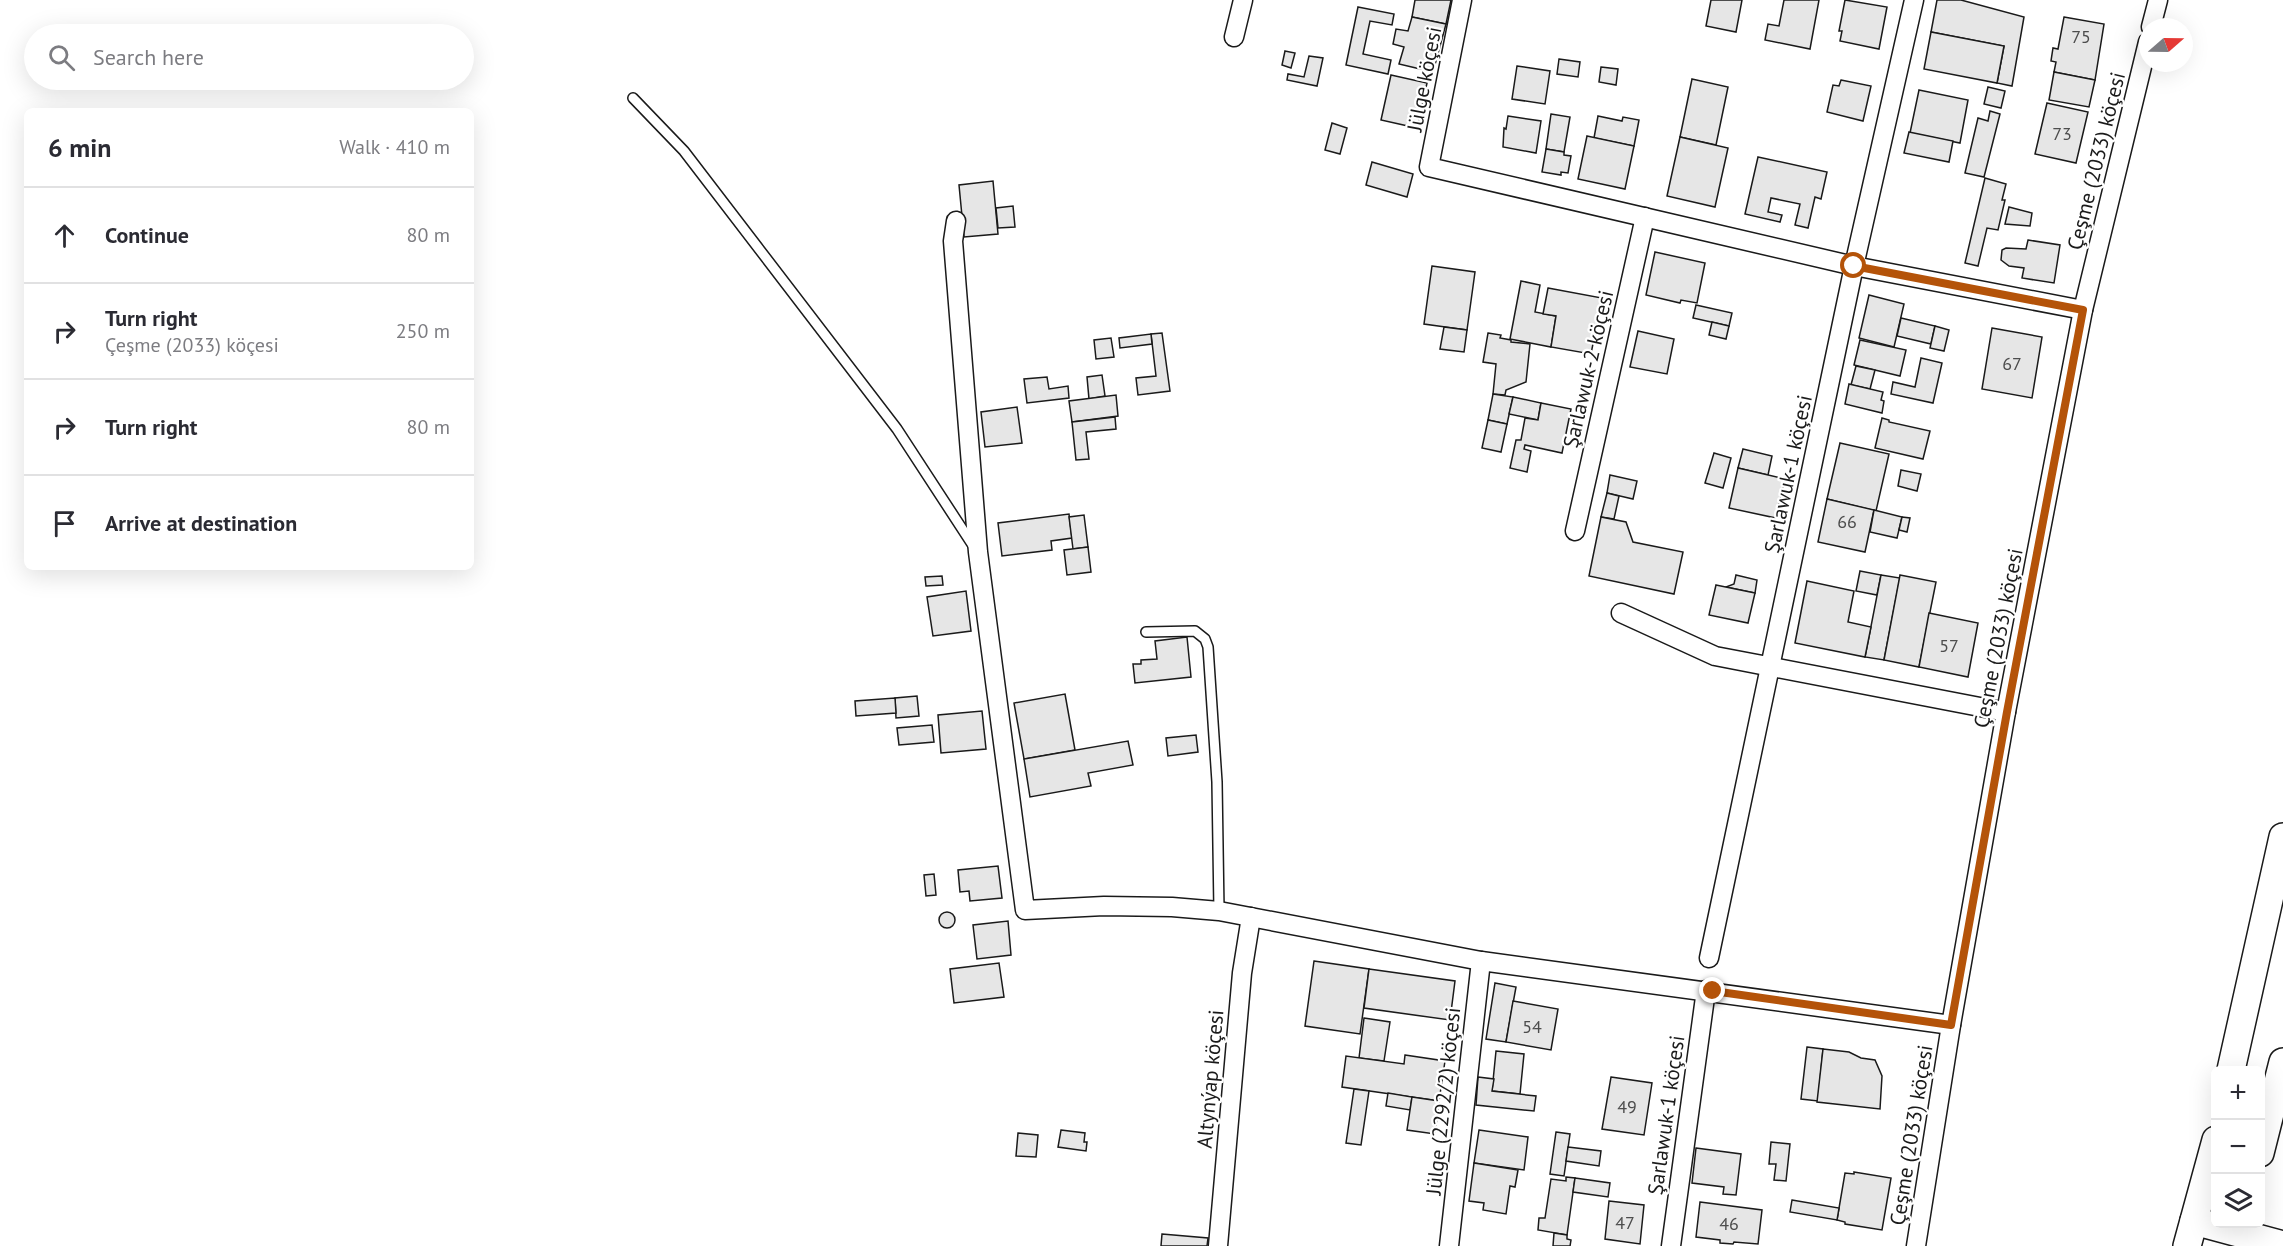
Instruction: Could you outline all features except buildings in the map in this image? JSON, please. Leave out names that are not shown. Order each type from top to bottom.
[{"type":"main road","points":[[2232,1066],[2283,837]]},
{"type":"main road","points":[[2265,1132],[2283,1062]]},
{"type":"main road","points":[[2211,1158],[2190,1234],[2240,1234],[2283,1245]]},
{"type":"street","points":[[1234,37],[1243,0]]},
{"type":"street","name":"Jülge köçesi","points":[[1462,0],[1430,168],[1645,218]]},
{"type":"street","name":"Şarlawuk-1 köçesi","points":[[1709,958],[1772,668],[1854,266],[1914,0]]},
{"type":"street","points":[[2153,18],[2158,0]]},
{"type":"street","name":"Çeşme (2033) köçesi","points":[[1917,1246],[1951,1025],[2083,310],[2141,72]]},
{"type":"street","points":[[1645,218],[1854,266],[2083,310]]},
{"type":"street","name":"Şarlawuk-2 köçesi","points":[[1575,531],[1645,218]]},
{"type":"street","points":[[956,221],[953,241],[978,552],[1025,910],[1104,906],[1172,907],[1219,911],[1481,961],[1951,1025]]},
{"type":"street","points":[[1622,613],[1715,656],[2007,712]]},
{"type":"street","name":"Altynýap köçesi","points":[[1218,1246],[1242,973],[1251,917]]},
{"type":"street","name":"Jülge (2292/2) köçesi","points":[[1449,1246],[1481,961]]},
{"type":"street","name":"Şarlawuk-1 köçesi","points":[[1671,1246],[1706,990]]},
{"type":"lane","points":[[633,98],[684,151],[897,429],[978,552]]},
{"type":"lane","points":[[1146,632],[1195,631],[1205,639],[1208,647],[1217,782],[1219,911]]},
{"type":"route","points":[[1713,991],[1951,1025],[2083,310],[1854,266]]}]
